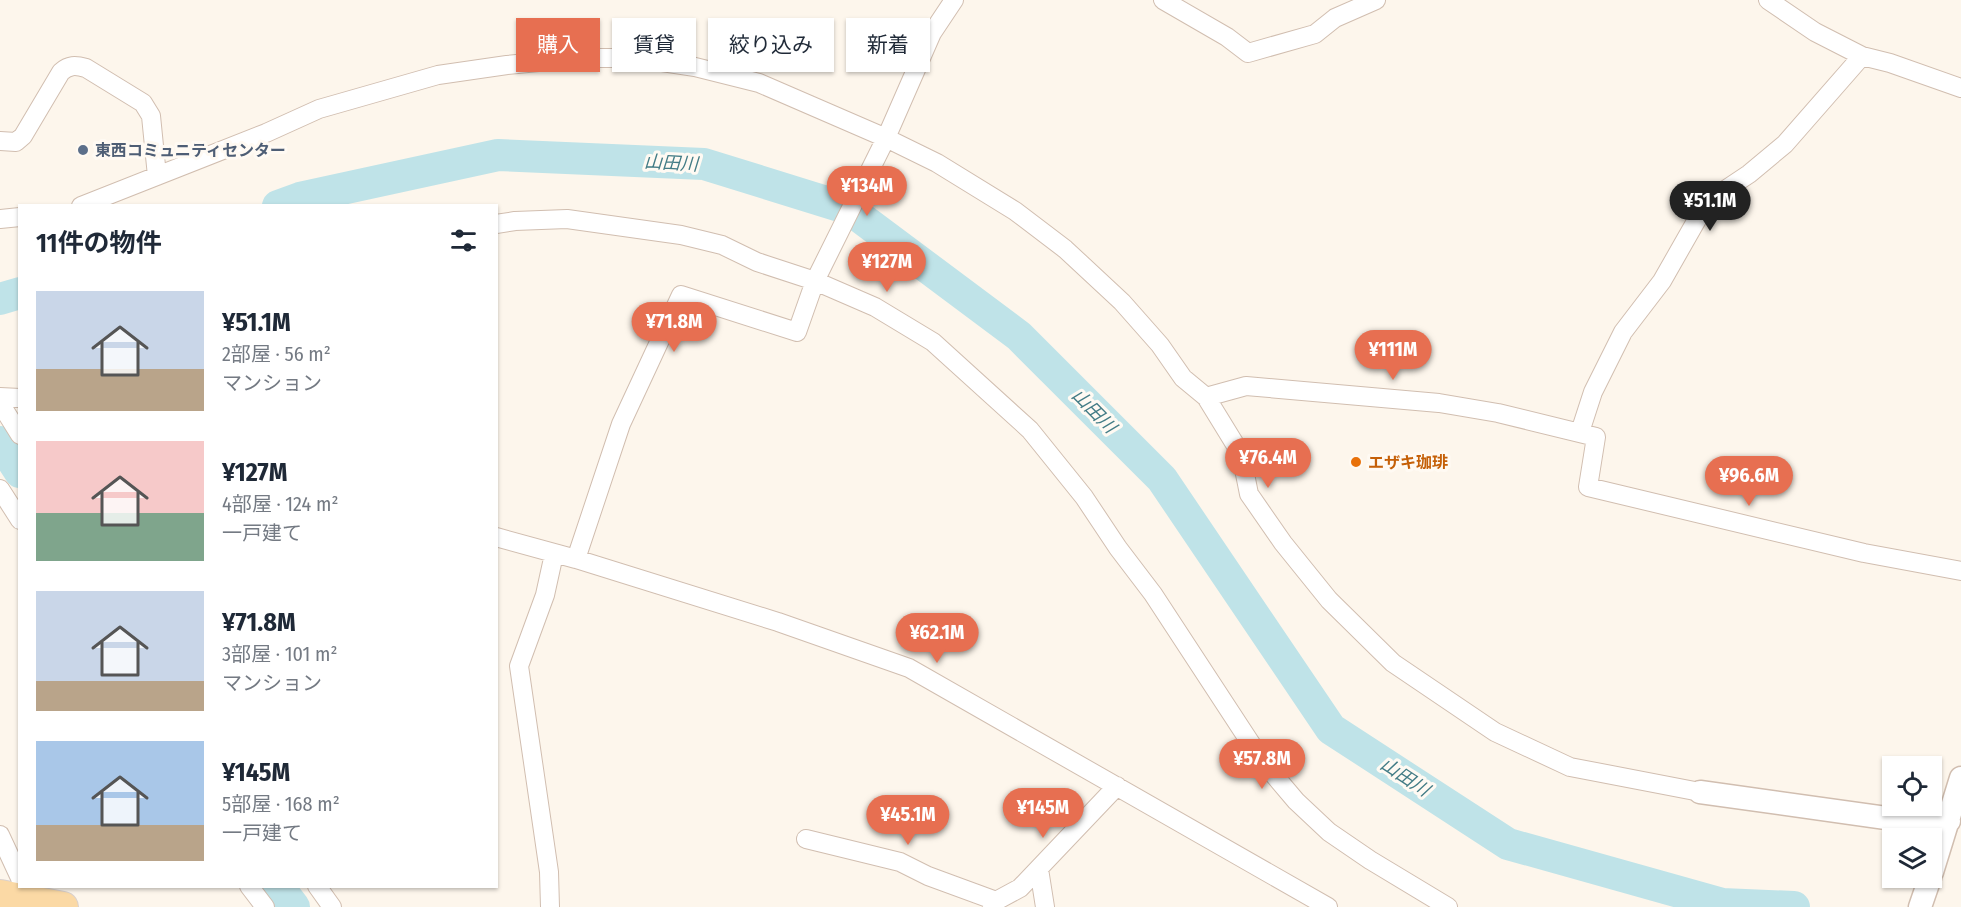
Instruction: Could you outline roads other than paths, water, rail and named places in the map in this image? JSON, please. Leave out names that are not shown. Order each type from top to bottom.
[{"type":"main road","points":[[0,895],[24,888],[63,907]]},
{"type":"street","points":[[576,559],[621,424],[681,295],[797,332],[815,281],[886,138],[932,33],[954,0]]},
{"type":"street","points":[[1163,0],[1227,37],[1248,53],[1315,34],[1335,18],[1376,0]]},
{"type":"street","points":[[1768,0],[1815,32],[1862,56],[1890,63],[1961,88]]},
{"type":"street","points":[[1580,432],[1593,392],[1623,332],[1662,281],[1707,202],[1749,174],[1785,144],[1862,56]]},
{"type":"street","points":[[86,204],[266,133],[319,109],[438,75],[580,58],[636,58],[694,67],[759,83],[886,138],[937,163],[1016,211],[1065,249],[1122,302],[1160,345],[1183,378],[1206,397],[1241,454],[1250,494],[1283,543],[1329,600],[1394,663],[1495,732],[1570,767],[1700,792],[1951,827]]},
{"type":"street","points":[[0,141],[16,142],[23,136],[61,72],[68,66],[77,66],[86,68],[148,108],[151,116],[158,176]]},
{"type":"street","points":[[0,219],[18,218]]},
{"type":"street","points":[[498,224],[567,219],[681,235],[722,245],[757,262],[815,281],[875,307],[933,342],[1030,430],[1084,497],[1118,548],[1153,594],[1263,762],[1296,801],[1329,832],[1370,861],[1448,907]]},
{"type":"street","points":[[1206,397],[1246,386],[1439,404],[1498,413],[1596,437],[1588,487],[1864,553],[1961,571]]},
{"type":"street","points":[[0,397],[18,398]]},
{"type":"street","points":[[0,403],[18,432]]},
{"type":"street","points":[[0,489],[18,517]]},
{"type":"street","points":[[498,538],[576,559],[778,622],[909,668],[1328,907]]},
{"type":"street","points":[[550,907],[549,872],[519,666],[544,595],[554,554]]},
{"type":"street","points":[[1942,848],[1951,827],[1961,778]]},
{"type":"street","points":[[806,839],[900,862],[994,904],[1020,888],[1117,786]]},
{"type":"street","points":[[0,835],[18,875]]},
{"type":"street","points":[[1039,869],[1045,907]]},
{"type":"street","points":[[318,888],[332,907]]},
{"type":"street","points":[[1920,907],[1927,888]]},
{"type":"street","points":[[250,893],[265,907]]},
{"type":"waterway","name":"山田川","points":[[284,204],[300,198],[498,155],[704,164],[849,209],[1019,336],[1162,479],[1331,729],[1508,844],[1722,904],[1794,907]]},
{"type":"waterway","name":"山田川","points":[[0,299],[18,294]]},
{"type":"waterway","points":[[0,442],[18,469]]},
{"type":"waterway","points":[[280,888],[294,907]]},
{"type":"place","name":"東西コミュニティセンター","points":[[83,150]]},
{"type":"place","name":"エザキ珈琲","points":[[1356,462]]}]
